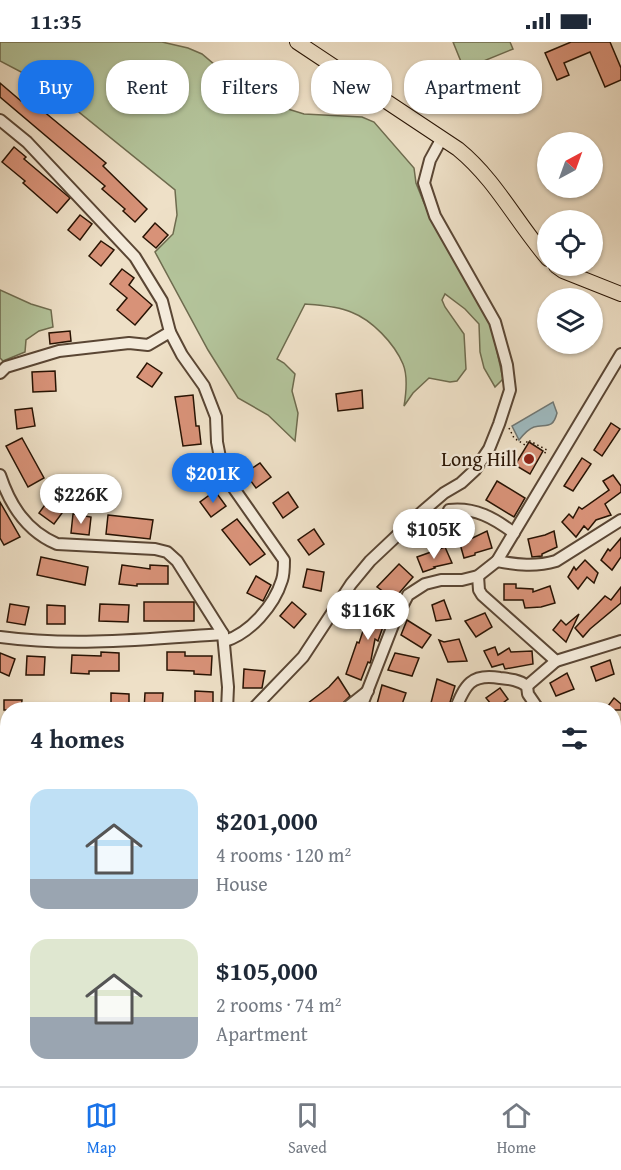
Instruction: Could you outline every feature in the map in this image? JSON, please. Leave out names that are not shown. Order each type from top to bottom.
[{"type":"main road","points":[[297,42],[442,138],[475,163],[494,184],[537,246]]},
{"type":"main road","points":[[578,276],[621,294]]},
{"type":"street","points":[[0,120],[27,142],[135,257],[162,301],[170,332],[182,355],[204,386],[216,417],[217,442],[223,473],[284,560],[283,577],[275,597],[246,632],[224,638],[36,642],[0,637]]},
{"type":"street","points":[[260,702],[303,657],[344,593],[370,561],[423,511],[475,470],[494,438],[510,390],[507,365],[495,322],[435,216],[424,183],[430,160],[442,138]]},
{"type":"street","points":[[0,373],[6,367],[59,351],[129,343],[148,345],[170,332]]},
{"type":"street","points":[[363,702],[395,620],[408,595],[425,584],[478,576],[497,561],[621,354]]},
{"type":"street","points":[[0,475],[5,489],[24,522],[45,539],[57,544],[167,552],[177,561],[224,638],[227,702]]},
{"type":"street","points":[[449,510],[459,509],[488,516],[514,533]]},
{"type":"street","points":[[497,561],[544,565],[556,561],[621,520]]},
{"type":"street","points":[[478,576],[479,590],[483,595],[556,661]]},
{"type":"street","points":[[527,686],[556,661],[621,641]]},
{"type":"street","points":[[459,702],[466,687],[475,679],[494,677],[522,682],[527,686],[528,694],[534,702]]},
{"type":"street","points":[[354,702],[368,691]]},
{"type":"path","points":[[505,423],[518,441],[525,445],[528,440],[547,450],[544,454]]},
{"type":"green space","points":[[0,42],[162,42],[188,48],[209,60],[201,60],[201,114],[299,112],[362,117],[374,122],[414,168],[416,183],[424,203],[491,324],[503,379],[495,387],[484,368],[480,352],[479,324],[465,309],[445,294],[442,300],[445,307],[464,334],[466,369],[457,381],[429,378],[413,393],[404,406],[405,369],[394,348],[382,333],[367,321],[346,310],[305,304],[277,359],[295,374],[292,391],[298,413],[295,441],[268,415],[238,398],[208,350],[155,252],[173,234],[177,215],[175,190],[81,114],[94,114],[94,60],[18,60],[18,70],[0,61]]},
{"type":"green space","points":[[453,42],[510,42],[513,49],[486,60],[460,60]]},
{"type":"green space","points":[[0,290],[51,310],[53,327],[39,331],[26,340],[25,352],[3,361],[0,358]]},
{"type":"water","points":[[553,402],[557,413],[554,422],[532,428],[519,440],[512,426]]},
{"type":"building","points":[[571,42],[610,42],[621,68],[621,80],[605,87],[590,52],[564,63],[569,75],[557,80],[545,53]]},
{"type":"building","points":[[0,83],[18,98],[18,112],[0,97]]},
{"type":"building","points":[[20,114],[47,114],[106,163],[103,166],[147,209],[135,222],[123,211],[125,209],[102,189],[105,186]]},
{"type":"building","points":[[14,147],[26,157],[24,159],[70,198],[57,213],[2,162]]},
{"type":"building","points":[[80,215],[92,224],[80,240],[68,230]]},
{"type":"building","points":[[155,223],[168,235],[156,248],[143,237]]},
{"type":"building","points":[[101,241],[114,250],[101,266],[89,256]]},
{"type":"building","points":[[122,269],[134,278],[129,285],[152,305],[135,325],[117,310],[127,298],[110,284]]},
{"type":"building","points":[[70,331],[71,341],[50,344],[49,333]]},
{"type":"building","points":[[147,363],[162,373],[152,387],[137,377]]},
{"type":"building","points":[[55,371],[56,391],[33,392],[32,372]]},
{"type":"building","points":[[362,390],[363,408],[338,411],[336,394]]},
{"type":"building","points":[[193,395],[196,426],[199,426],[201,444],[183,446],[175,397]]},
{"type":"building","points":[[32,408],[35,426],[17,429],[15,410]]},
{"type":"building","points":[[611,423],[620,429],[602,456],[594,450]]},
{"type":"building","points":[[22,438],[44,478],[28,487],[6,446]]},
{"type":"building","name":"Long Hill","points":[[529,442],[543,451],[530,474],[515,465]]},
{"type":"building","points":[[582,458],[591,464],[573,491],[564,486]]},
{"type":"building","points":[[204,463],[209,481],[192,486],[187,468]]},
{"type":"building","points":[[260,463],[271,477],[256,488],[245,473]]},
{"type":"building","points":[[613,475],[621,486],[621,492],[605,504],[611,515],[596,520],[588,530],[584,526],[576,537],[562,522],[569,514],[573,518],[579,507],[582,509],[609,490],[603,481]]},
{"type":"building","points":[[497,481],[525,498],[514,517],[486,500]]},
{"type":"building","points":[[215,491],[226,506],[211,517],[200,502]]},
{"type":"building","points":[[288,492],[298,507],[283,518],[273,503]]},
{"type":"building","points":[[50,498],[65,509],[54,524],[39,513]]},
{"type":"building","points":[[0,502],[20,537],[4,545],[0,538]]},
{"type":"building","points":[[73,514],[91,517],[89,535],[71,533]]},
{"type":"building","points":[[108,515],[153,520],[150,539],[106,534]]},
{"type":"building","points":[[237,519],[265,554],[250,565],[222,530]]},
{"type":"building","points":[[314,529],[324,544],[309,555],[298,540]]},
{"type":"building","points":[[487,531],[492,548],[464,558],[460,544]]},
{"type":"building","points":[[554,531],[557,547],[542,556],[532,557],[528,539]]},
{"type":"building","points":[[621,538],[621,557],[612,570],[601,560],[608,549],[610,551]]},
{"type":"building","points":[[445,547],[452,563],[423,572],[417,557]]},
{"type":"building","points":[[41,557],[88,567],[85,585],[37,575]]},
{"type":"building","points":[[585,560],[598,573],[594,583],[587,577],[578,589],[568,577],[574,567],[576,570]]},
{"type":"building","points":[[399,564],[413,577],[394,599],[377,587]]},
{"type":"building","points":[[122,565],[150,569],[150,565],[168,566],[168,584],[137,584],[137,586],[119,584]]},
{"type":"building","points":[[307,569],[324,572],[321,591],[303,587]]},
{"type":"building","points":[[256,576],[271,585],[263,601],[247,593]]},
{"type":"building","points":[[504,584],[516,584],[516,588],[533,589],[533,592],[550,586],[555,603],[525,608],[523,600],[504,600]]},
{"type":"building","points":[[621,587],[621,603],[583,637],[575,628],[605,596],[611,600]]},
{"type":"building","points":[[444,600],[451,619],[436,621],[432,605]]},
{"type":"building","points":[[144,602],[194,602],[194,621],[144,621]]},
{"type":"building","points":[[292,602],[306,614],[294,628],[280,616]]},
{"type":"building","points":[[10,604],[29,607],[25,625],[7,622]]},
{"type":"building","points":[[100,604],[129,605],[128,622],[99,621]]},
{"type":"building","points":[[372,604],[391,609],[391,612],[386,618],[378,641],[375,639],[370,663],[368,662],[361,680],[346,674]]},
{"type":"building","points":[[47,605],[65,606],[65,624],[47,624]]},
{"type":"building","points":[[485,613],[492,627],[476,637],[465,621]]},
{"type":"building","points":[[579,614],[566,642],[553,630],[561,620],[566,625]]},
{"type":"building","points":[[407,620],[431,635],[422,648],[401,635]]},
{"type":"building","points":[[459,639],[467,661],[448,662],[439,640],[444,642]]},
{"type":"building","points":[[495,647],[498,655],[509,648],[511,652],[532,651],[533,664],[505,669],[503,664],[492,667],[484,651]]},
{"type":"building","points":[[101,652],[119,653],[119,671],[71,673],[72,655],[101,656]]},
{"type":"building","points":[[167,652],[185,652],[185,656],[212,656],[211,675],[194,674],[194,671],[167,670]]},
{"type":"building","points":[[0,653],[15,659],[9,676],[0,672]]},
{"type":"building","points":[[395,653],[419,658],[412,676],[388,670]]},
{"type":"building","points":[[27,656],[45,657],[44,675],[26,675]]},
{"type":"building","points":[[610,660],[614,674],[596,681],[591,667]]},
{"type":"building","points":[[244,669],[265,671],[262,688],[243,688]]},
{"type":"building","points":[[567,673],[574,689],[556,696],[550,683]]},
{"type":"building","points":[[338,677],[350,696],[344,702],[309,702]]},
{"type":"building","points":[[437,679],[455,686],[450,702],[431,702]]},
{"type":"building","points":[[382,685],[406,693],[403,702],[378,702]]},
{"type":"building","points":[[500,688],[508,699],[504,702],[489,702],[486,698]]},
{"type":"building","points":[[195,691],[213,692],[213,702],[195,702]]},
{"type":"building","points":[[111,693],[129,694],[129,702],[111,702]]},
{"type":"building","points":[[145,693],[163,693],[162,702],[144,702]]},
{"type":"building","points":[[4,700],[22,700],[22,702],[4,702]]},
{"type":"place","name":"Long Hill","points":[[529,459]]}]
